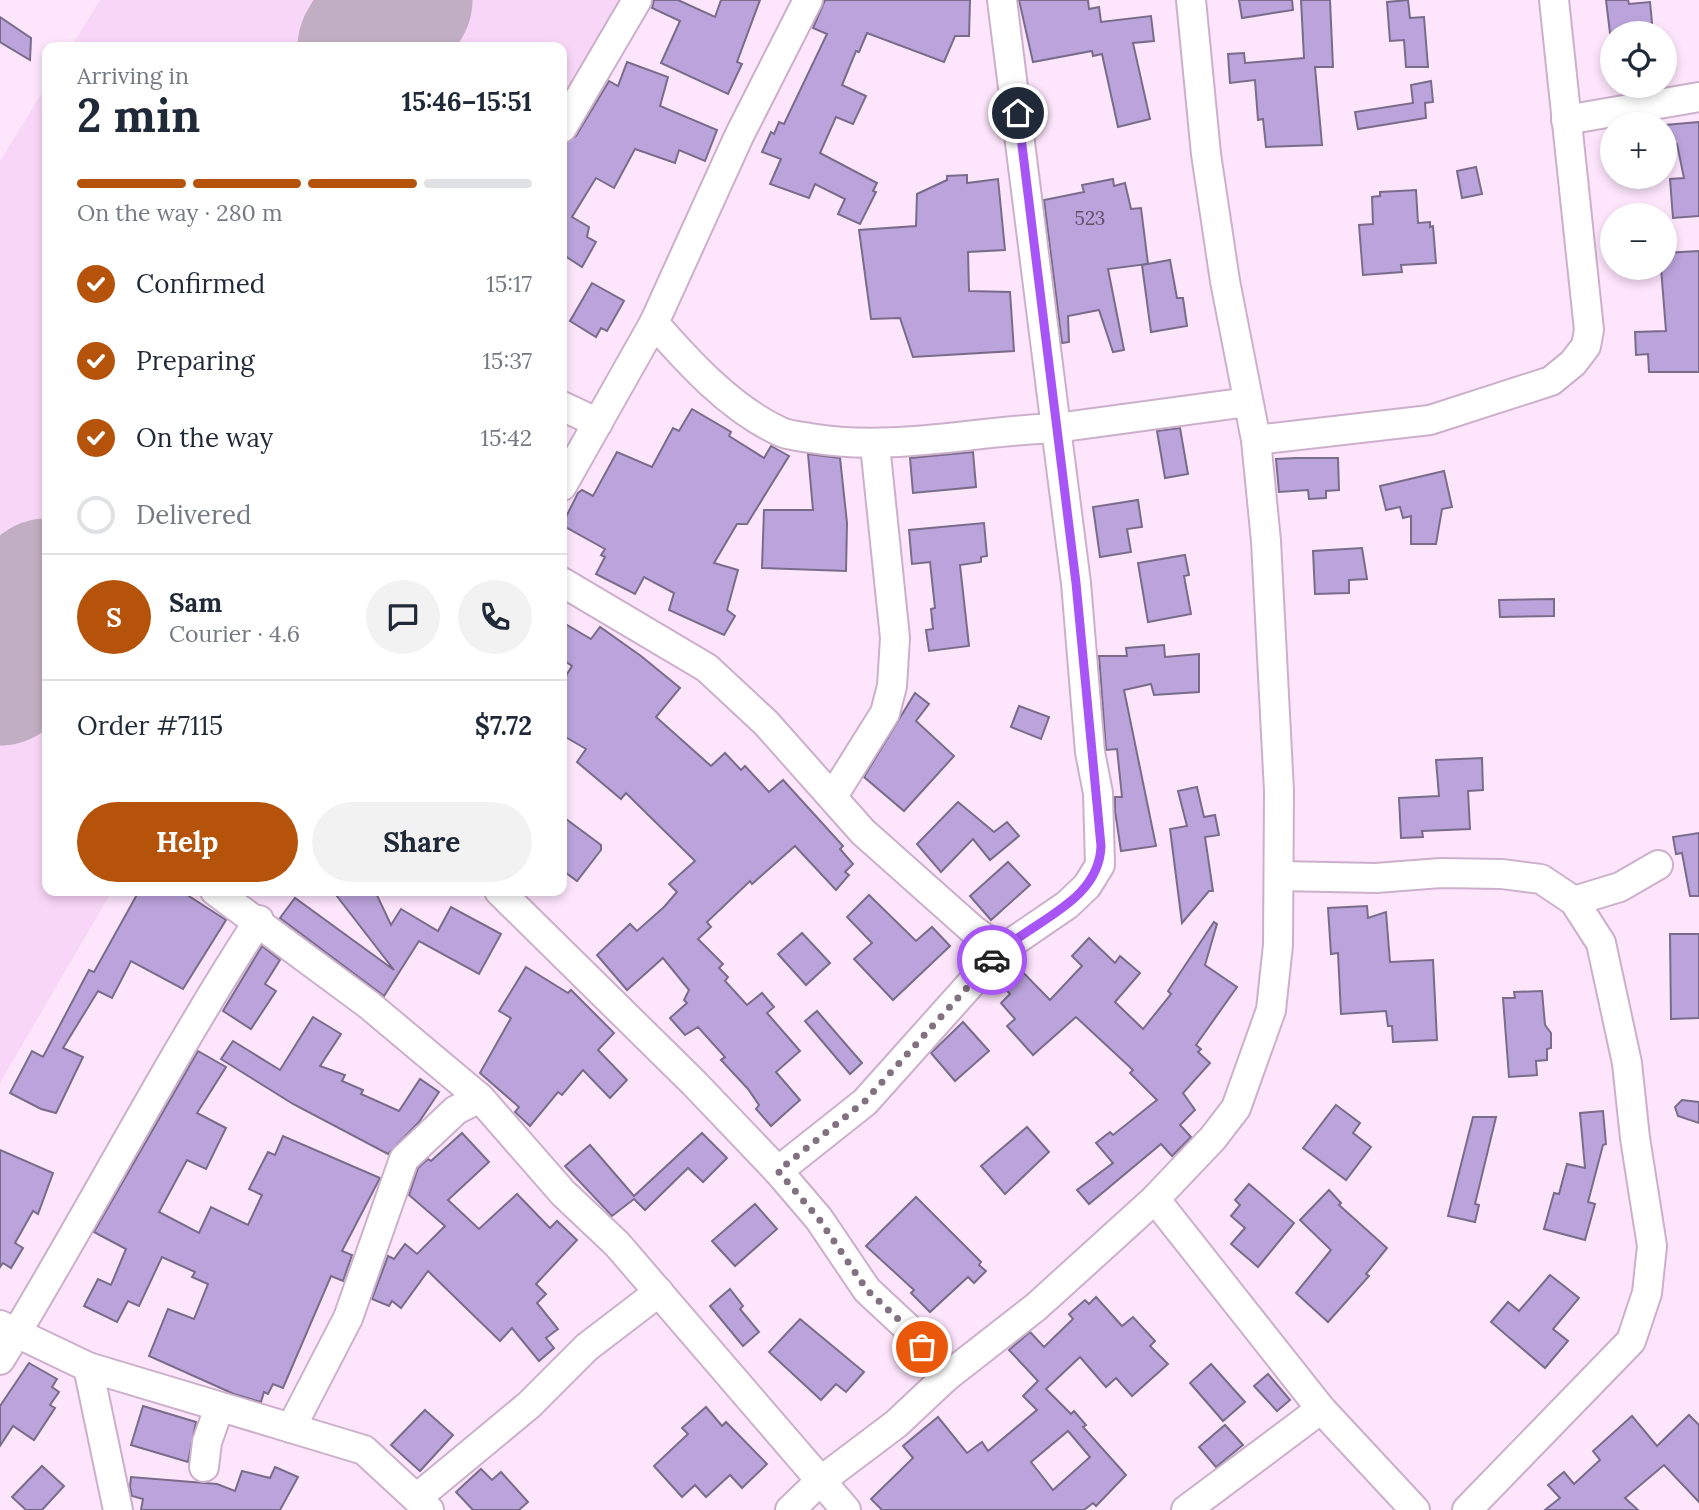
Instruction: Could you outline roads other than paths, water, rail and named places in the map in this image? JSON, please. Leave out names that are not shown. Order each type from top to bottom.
[{"type":"street","points":[[567,119],[637,0]]},
{"type":"street","points":[[567,477],[654,323],[739,136],[808,0]]},
{"type":"street","points":[[778,1171],[865,1101],[1001,950],[1067,905],[1087,886],[1100,865],[1098,793],[1090,752],[1076,583],[1002,0]]},
{"type":"street","points":[[790,1510],[819,1482],[896,1424],[945,1377],[1035,1307],[1155,1199],[1213,1138],[1236,1108],[1271,1010],[1278,945],[1276,704],[1256,440],[1225,281],[1206,154],[1191,0]]},
{"type":"street","points":[[1256,440],[1430,420],[1551,381],[1573,363],[1586,346],[1590,331],[1554,0]]},
{"type":"street","points":[[1566,120],[1699,97]]},
{"type":"street","points":[[654,323],[688,362],[746,411],[781,433],[875,445],[1004,429],[1056,428],[1248,402]]},
{"type":"street","points":[[567,408],[598,423]]},
{"type":"street","points":[[833,796],[885,713],[892,686],[895,638],[875,445]]},
{"type":"street","points":[[567,585],[707,668],[766,723],[863,832],[972,929],[1001,950]]},
{"type":"street","points":[[1574,901],[1620,887],[1658,865]]},
{"type":"street","points":[[1279,876],[1376,878],[1441,873],[1502,874],[1541,879],[1574,901],[1601,943],[1620,1027],[1652,1246],[1647,1293],[1631,1341],[1467,1510]]},
{"type":"street","points":[[223,896],[259,920],[369,1005],[480,1098],[563,1193],[617,1244],[819,1482],[846,1510]]},
{"type":"street","points":[[504,896],[694,1083],[778,1171],[819,1219],[867,1290],[911,1331],[945,1377]]},
{"type":"street","points":[[0,1360],[8,1330],[259,920]]},
{"type":"street","points":[[291,1428],[348,1318],[404,1159],[456,1110],[480,1098]]},
{"type":"street","points":[[1155,1199],[1321,1409],[1415,1510]]},
{"type":"street","points":[[8,1330],[89,1367],[364,1450],[424,1504],[587,1347],[659,1292]]},
{"type":"street","points":[[89,1367],[118,1510]]},
{"type":"street","points":[[204,1467],[207,1443],[219,1408]]},
{"type":"street","points":[[1186,1510],[1321,1409]]}]
